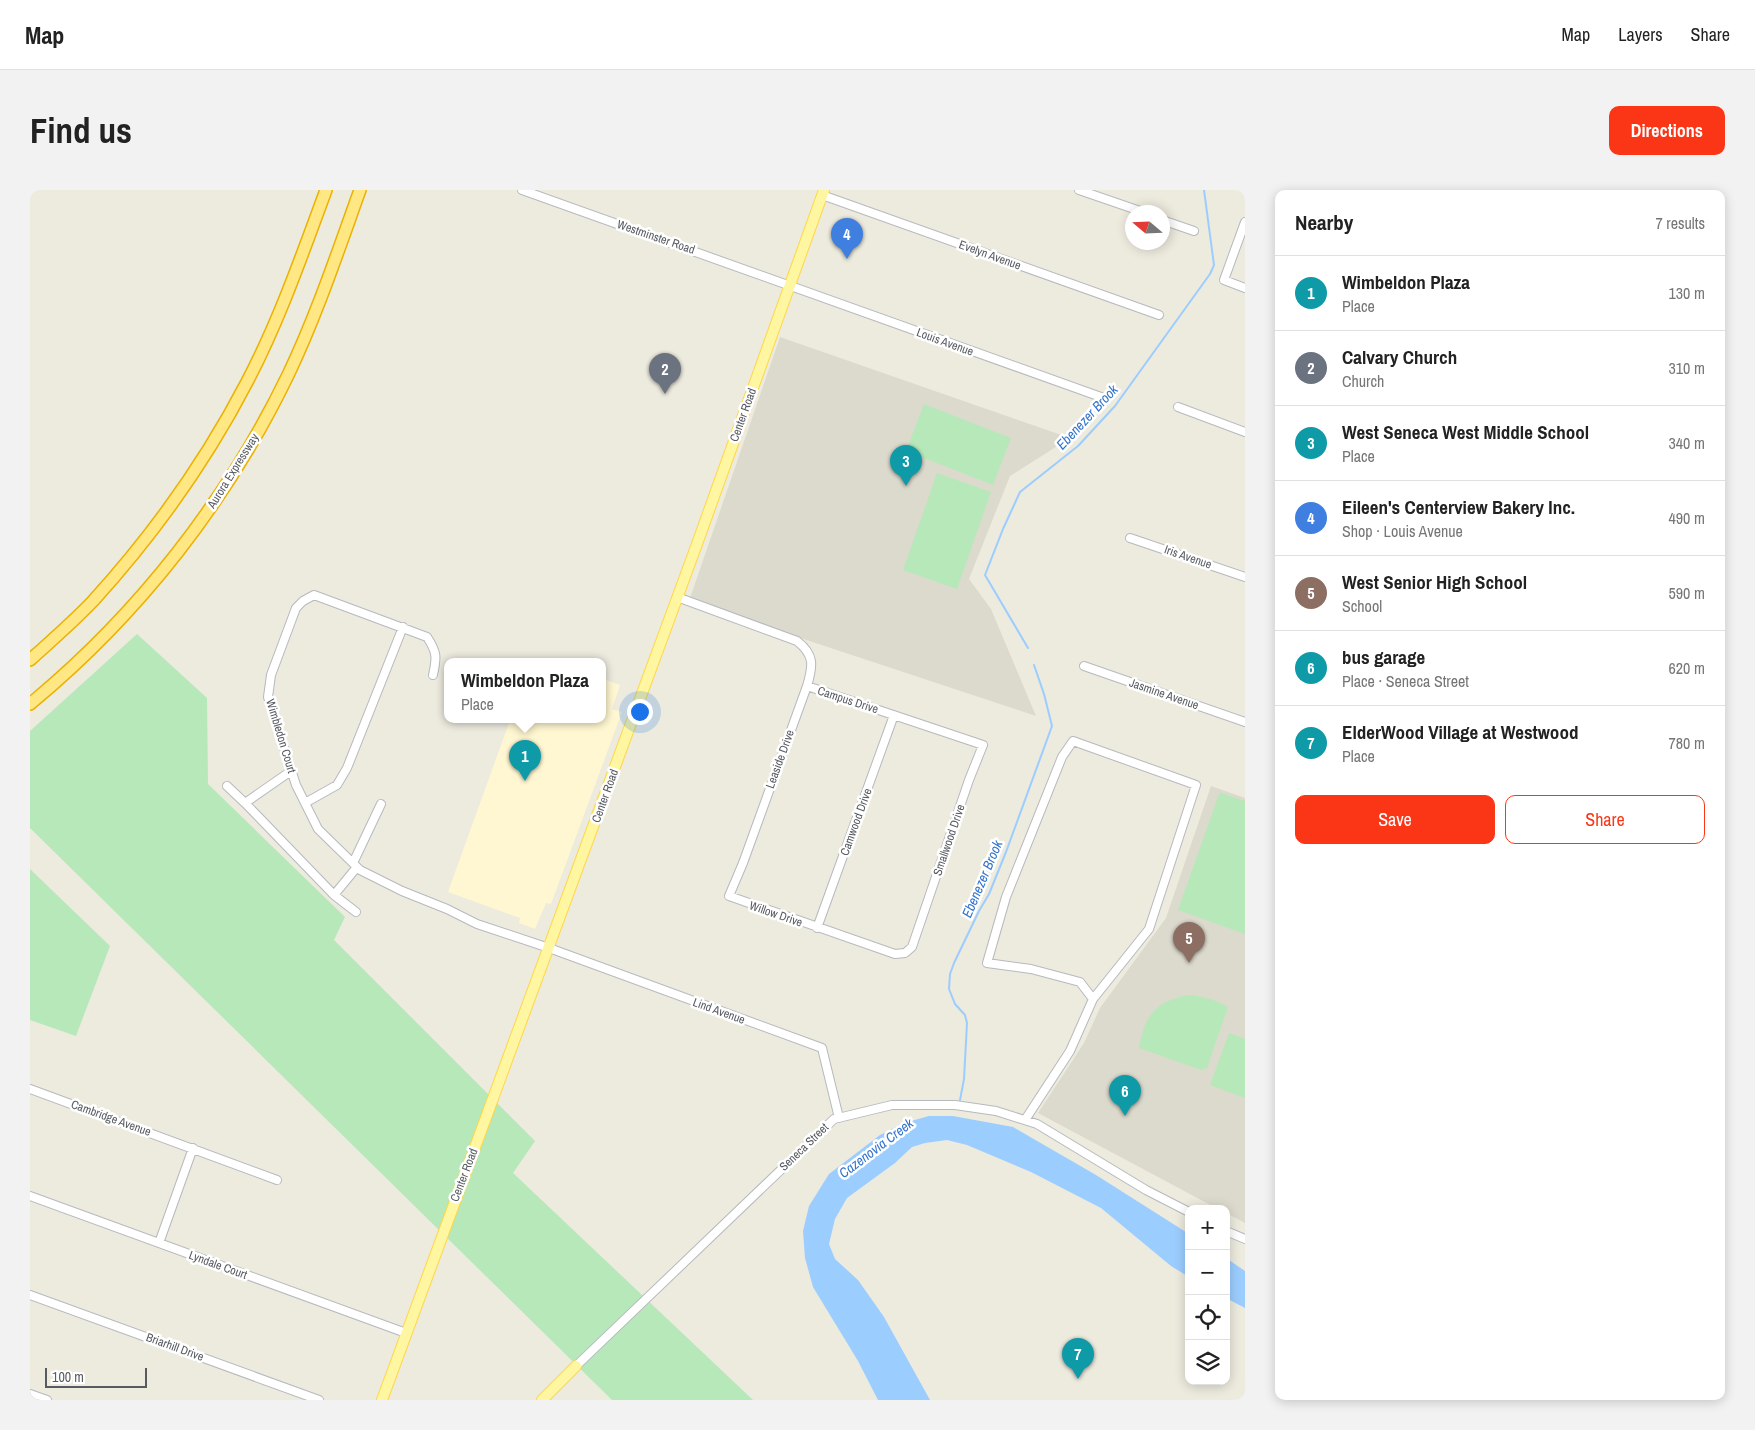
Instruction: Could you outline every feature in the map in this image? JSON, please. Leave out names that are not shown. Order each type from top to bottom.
[{"type":"highway","points":[[30,660],[92,601],[156,525],[193,474],[247,382],[271,333],[326,190]]},
{"type":"highway","name":"Aurora Expressway","points":[[30,704],[82,656],[143,594],[176,555],[239,465],[289,373],[307,332],[360,190]]},
{"type":"main road","name":"Center Road","points":[[382,1400],[549,948],[823,192]]},
{"type":"main road","name":"Seneca Street","points":[[542,1400],[576,1366]]},
{"type":"street","name":"Westminster Road","points":[[522,190],[789,285]]},
{"type":"street","points":[[1079,190],[1125,206]]},
{"type":"street","name":"Evelyn Avenue","points":[[823,192],[1159,316]]},
{"type":"street","points":[[1245,222],[1224,280],[1245,288]]},
{"type":"street","points":[[1170,223],[1194,231]]},
{"type":"street","name":"Louis Avenue","points":[[789,285],[1101,397]]},
{"type":"street","points":[[1178,407],[1245,432]]},
{"type":"street","name":"Iris Avenue","points":[[1130,538],[1245,577]]},
{"type":"street","name":"Wimbledon Court","points":[[433,676],[437,658],[434,647],[427,637],[314,596],[303,601],[296,608],[270,675],[268,697],[292,771],[305,803],[318,829],[355,865],[402,891],[447,909],[476,924],[549,948]]},
{"type":"street","name":"Campus Drive","points":[[677,597],[797,641],[808,651],[811,658],[811,672],[807,686],[946,733]]},
{"type":"street","points":[[305,803],[336,785],[347,768],[402,627]]},
{"type":"street","name":"Jasmine Avenue","points":[[1084,666],[1245,722]]},
{"type":"street","name":"Leaside Drive","points":[[754,832],[807,686]]},
{"type":"street","name":"Camwood Drive","points":[[817,928],[894,715]]},
{"type":"street","name":"Smallwood Drive","points":[[889,952],[895,954],[905,953],[912,947],[982,746],[946,733]]},
{"type":"street","points":[[1025,1120],[1070,1051],[1093,999],[1149,929],[1196,784],[1073,741],[1062,757],[1006,897],[987,963],[1031,968],[1080,982],[1093,999]]},
{"type":"street","points":[[246,803],[292,771]]},
{"type":"street","points":[[227,786],[246,803],[334,895],[356,912]]},
{"type":"street","points":[[334,895],[355,865],[381,804]]},
{"type":"street","name":"Willow Drive","points":[[754,832],[729,896],[889,952]]},
{"type":"street","name":"Lind Avenue","points":[[549,948],[822,1048],[839,1118]]},
{"type":"street","name":"Cambridge Avenue","points":[[30,1089],[277,1180]]},
{"type":"street","name":"Seneca Street","points":[[576,1366],[834,1119],[892,1105],[955,1105],[996,1111],[1036,1124],[1146,1190],[1185,1210]]},
{"type":"street","points":[[159,1243],[192,1148]]},
{"type":"street","name":"Lyndale Court","points":[[30,1196],[406,1334]]},
{"type":"street","points":[[1230,1233],[1245,1240]]},
{"type":"street","name":"Briarhill Drive","points":[[30,1295],[319,1400]]},
{"type":"street","points":[[30,1394],[47,1400]]},
{"type":"shaded area","points":[[780,337],[1070,438],[1010,476],[969,579],[991,609],[1036,716],[689,601]]},
{"type":"shaded area","points":[[606,680],[620,685],[612,709],[622,712],[551,904],[546,903],[535,929],[519,923],[520,918],[448,892],[509,723],[606,723]]},
{"type":"shaded area","points":[[1211,786],[1245,798],[1245,1223],[1230,1215],[1230,1205],[1210,1205],[1038,1113],[1084,1043],[1100,1008],[1166,918]]},
{"type":"green space","points":[[924,404],[1011,438],[993,485],[906,451]]},
{"type":"green space","points":[[937,473],[991,492],[957,589],[903,570]]},
{"type":"green space","points":[[137,634],[207,698],[208,784],[345,917],[334,940],[535,1141],[513,1173],[753,1400],[612,1400],[30,828],[30,731]]},
{"type":"green space","points":[[1219,794],[1245,801],[1245,934],[1178,910]]},
{"type":"green space","points":[[30,869],[110,946],[76,1036],[30,1020]]},
{"type":"green space","points":[[1187,995],[1208,998],[1228,1007],[1207,1068],[1201,1070],[1139,1048],[1144,1027],[1153,1012],[1166,1002]]},
{"type":"green space","points":[[1229,1033],[1245,1039],[1245,1098],[1210,1085]]},
{"type":"water","name":"Cazenovia Creek","points":[[929,1116],[953,1116],[1013,1127],[1096,1175],[1185,1231],[1185,1275],[1171,1266],[1101,1208],[1031,1172],[967,1145],[947,1140],[912,1147],[895,1163],[847,1198],[835,1219],[829,1244],[835,1259],[858,1280],[884,1317],[930,1400],[878,1400],[858,1361],[813,1287],[805,1258],[803,1231],[809,1206],[829,1174],[880,1135],[904,1123]]},
{"type":"water","points":[[1230,1261],[1245,1271],[1245,1308],[1230,1300]]},
{"type":"waterway","name":"Ebenezer Brook","points":[[1028,648],[985,575],[1020,492],[1078,446],[1115,406],[1210,274],[1214,265],[1204,190]]},
{"type":"waterway","name":"Ebenezer Brook","points":[[960,1100],[964,1079],[967,1023],[965,1015],[955,1004],[949,989],[950,974],[979,911],[989,894],[1052,726],[1034,665]]},
{"type":"place","name":"Eileen's Centerview Bakery Inc.","points":[[847,259]]},
{"type":"place","name":"Calvary Church","points":[[665,394]]},
{"type":"place","name":"West Seneca West Middle School","points":[[906,486]]},
{"type":"place","name":"Wimbeldon Plaza","points":[[525,781]]},
{"type":"place","name":"West Senior High School","points":[[1189,963]]},
{"type":"place","name":"bus garage","points":[[1125,1116]]},
{"type":"place","name":"ElderWood Village at Westwood","points":[[1078,1379]]}]
